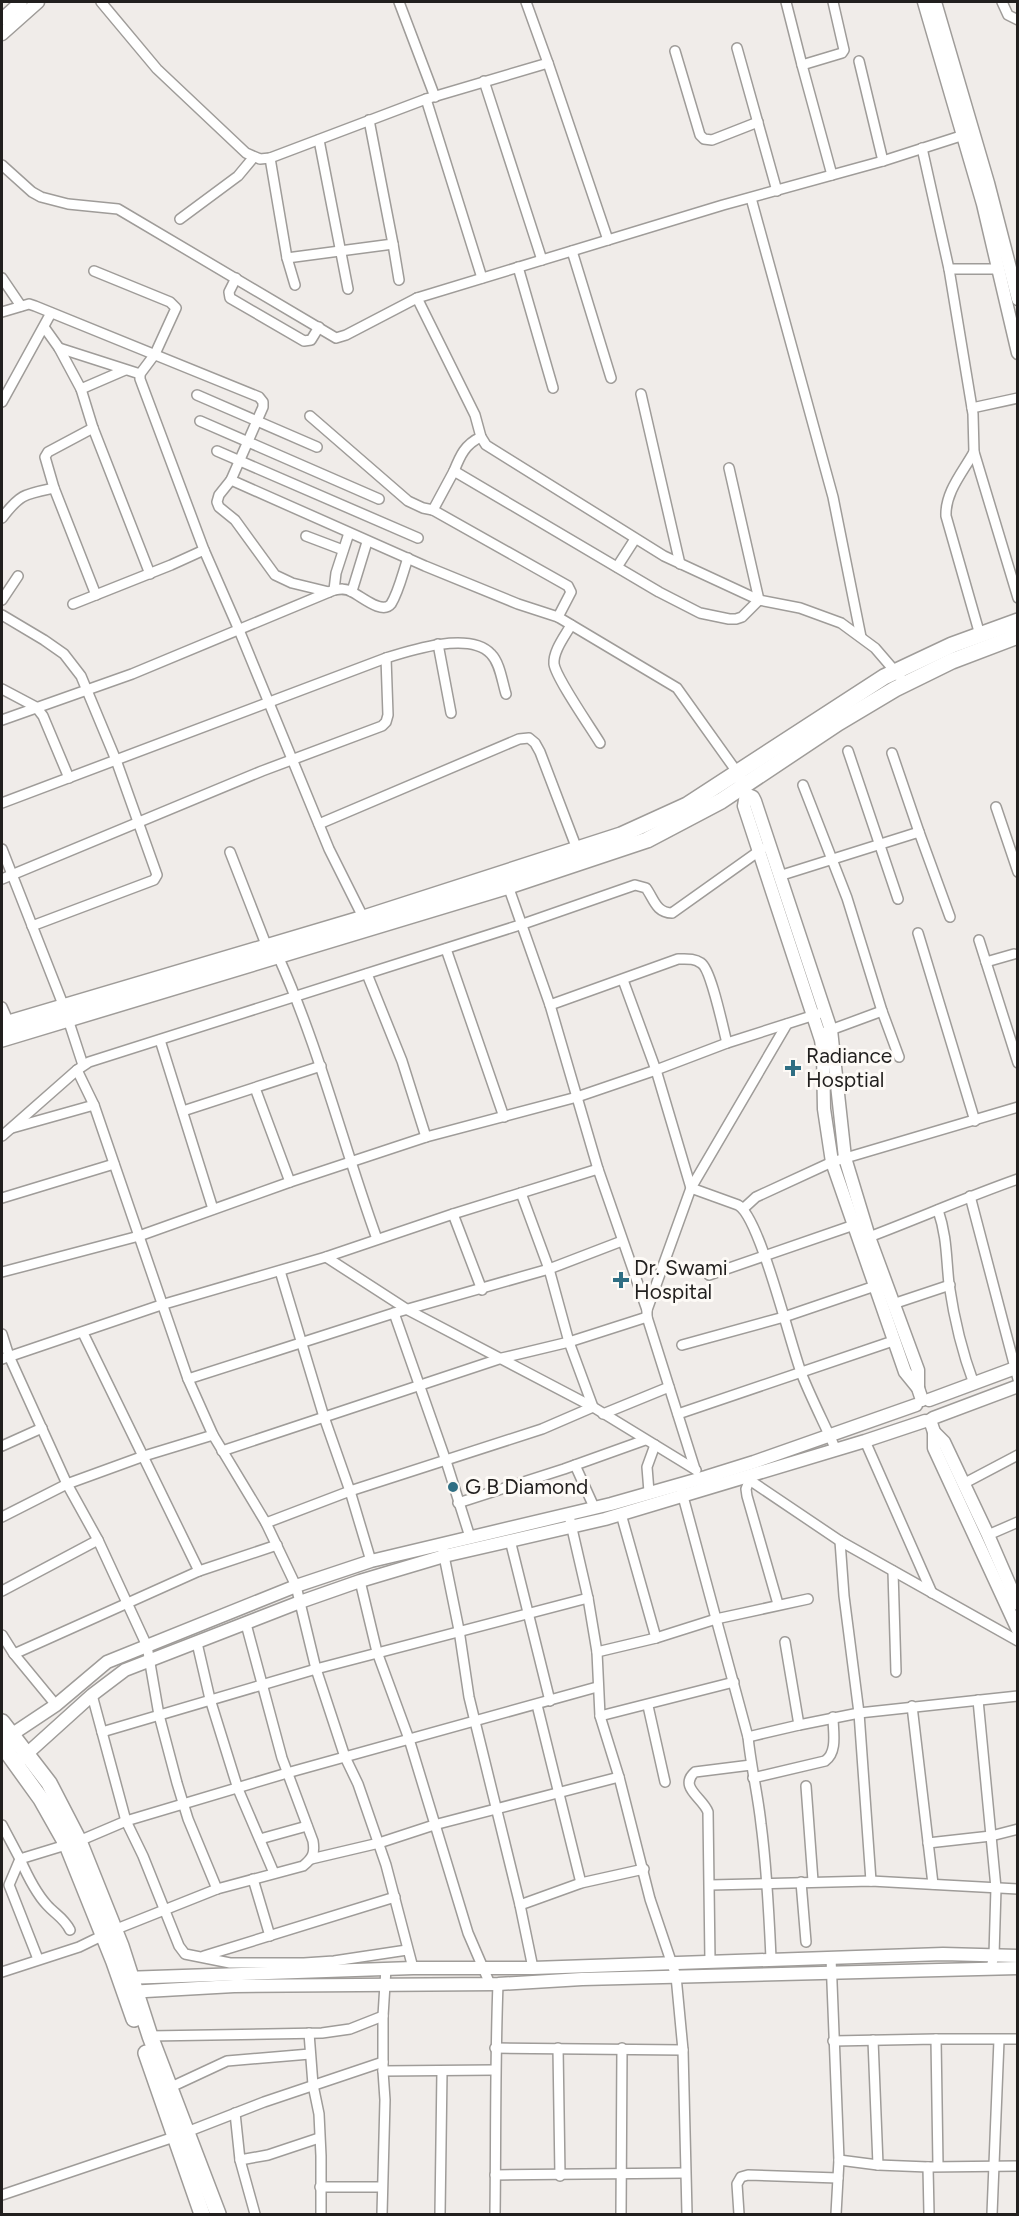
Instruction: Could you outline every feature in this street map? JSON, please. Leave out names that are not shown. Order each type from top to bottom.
[{"type":"main road","points":[[2,1039],[66,1013],[506,879],[647,840],[721,801],[890,674],[952,645],[1017,621]]},
{"type":"main road","points":[[834,717],[952,661],[1017,636]]},
{"type":"main road","points":[[506,879],[577,849],[621,835],[687,805],[742,784]]},
{"type":"main road","points":[[5,1024],[66,1013]]},
{"type":"main road","points":[[2,1722],[5,1740],[49,1783],[128,1985],[181,2134],[218,2214]]},
{"type":"main road","points":[[128,1985],[169,2088],[202,2214]]},
{"type":"street","points":[[2,19],[21,2]]},
{"type":"street","points":[[2,34],[38,2]]},
{"type":"street","points":[[101,2],[157,69],[253,158],[270,158],[431,98],[548,63]]},
{"type":"street","points":[[399,2],[431,98],[482,278]]},
{"type":"street","points":[[526,2],[608,240]]},
{"type":"street","points":[[786,2],[832,175]]},
{"type":"street","points":[[802,65],[842,53],[844,50],[833,2]]},
{"type":"street","points":[[924,2],[1005,243],[1017,299]]},
{"type":"street","points":[[935,2],[968,133]]},
{"type":"street","points":[[1002,2],[1008,15],[1017,20]]},
{"type":"street","points":[[737,48],[777,190]]},
{"type":"street","points":[[675,51],[700,135],[704,139],[712,140],[758,122]]},
{"type":"street","points":[[859,61],[883,161]]},
{"type":"street","points":[[484,81],[542,260]]},
{"type":"street","points":[[369,120],[399,280]]},
{"type":"street","points":[[2,165],[32,192],[41,197],[68,204],[118,209],[331,336],[341,337],[417,298],[777,190],[883,161],[968,133]]},
{"type":"street","points":[[319,140],[348,289]]},
{"type":"street","points":[[922,148],[949,269],[972,408],[974,452],[1017,598]]},
{"type":"street","points":[[180,219],[238,176],[253,158]]},
{"type":"street","points":[[270,158],[287,258],[295,285]]},
{"type":"street","points":[[751,198],[833,497],[861,637]]},
{"type":"street","points":[[1005,243],[999,269],[1017,353]]},
{"type":"street","points":[[287,258],[393,244]]},
{"type":"street","points":[[572,251],[611,378]]},
{"type":"street","points":[[518,267],[553,388]]},
{"type":"street","points":[[949,269],[999,269]]},
{"type":"street","points":[[94,271],[174,304],[176,313],[155,354],[140,374],[140,379],[204,550],[319,824],[366,923]]},
{"type":"street","points":[[2,278],[21,306]]},
{"type":"street","points":[[236,278],[230,292],[231,298],[304,341],[311,340],[319,327]]},
{"type":"street","points":[[417,298],[475,415],[481,437],[486,445],[635,539],[680,564],[759,600],[800,608],[841,623],[875,648],[900,687]]},
{"type":"street","points":[[2,312],[21,306],[36,306],[259,398],[263,402],[263,407],[231,480],[219,495],[217,502],[219,507],[235,520],[275,574],[283,580],[331,591]]},
{"type":"street","points":[[2,402],[51,313]]},
{"type":"street","points":[[44,327],[59,348],[81,389],[93,428],[150,574]]},
{"type":"street","points":[[59,348],[140,374]]},
{"type":"street","points":[[81,389],[125,370]]},
{"type":"street","points":[[641,394],[680,564]]},
{"type":"street","points":[[197,395],[317,447]]},
{"type":"street","points":[[972,408],[1017,398]]},
{"type":"street","points":[[310,416],[408,501],[433,510],[568,586],[570,595],[558,617]]},
{"type":"street","points":[[200,421],[379,499]]},
{"type":"street","points":[[93,428],[48,452],[45,457],[54,488],[96,595]]},
{"type":"street","points":[[433,510],[465,447],[471,441],[481,437]]},
{"type":"street","points":[[217,451],[418,538]]},
{"type":"street","points":[[974,452],[950,493],[946,503],[946,516],[980,634]]},
{"type":"street","points":[[729,468],[759,600]]},
{"type":"street","points":[[454,471],[659,592],[708,615],[729,620],[736,619],[742,617],[759,600]]},
{"type":"street","points":[[231,480],[367,542],[518,604],[558,617],[677,688],[742,784],[744,806],[779,876],[819,1014]]},
{"type":"street","points":[[2,518],[19,498],[27,493],[54,488]]},
{"type":"street","points":[[331,591],[349,533]]},
{"type":"street","points":[[306,536],[344,550]]},
{"type":"street","points":[[617,567],[635,539]]},
{"type":"street","points":[[352,591],[367,542]]},
{"type":"street","points":[[73,604],[204,550]]},
{"type":"street","points":[[2,720],[132,674],[331,591],[341,589],[352,591],[362,599],[382,608],[386,607],[393,598],[408,558]]},
{"type":"street","points":[[2,600],[18,576]]},
{"type":"street","points":[[2,615],[64,654],[81,676],[116,760],[157,874],[154,880],[32,926]]},
{"type":"street","points":[[571,625],[555,656],[554,666],[600,743]]},
{"type":"street","points":[[438,644],[451,713]]},
{"type":"street","points":[[2,804],[386,658],[438,644],[478,646],[486,649],[495,661],[507,693]]},
{"type":"street","points":[[2,879],[292,760],[382,726],[388,715],[386,658]]},
{"type":"street","points":[[2,688],[36,707],[44,716],[69,778]]},
{"type":"street","points":[[319,824],[519,739],[529,738],[535,742],[540,752],[577,849]]},
{"type":"street","points":[[848,751],[898,899]]},
{"type":"street","points":[[892,753],[950,917]]},
{"type":"street","points":[[802,785],[847,898],[882,1011],[899,1057]]},
{"type":"street","points":[[996,807],[1013,840],[1017,872]]},
{"type":"street","points":[[779,876],[919,832]]},
{"type":"street","points":[[2,1136],[80,1067],[523,924],[634,885],[646,888],[658,909],[672,914],[765,848]]},
{"type":"street","points":[[765,848],[825,1032],[845,1158],[868,1237],[918,1371],[918,1388],[923,1402],[936,1408],[930,1423],[933,1445],[1017,1630]]},
{"type":"street","points":[[2,849],[66,1013],[80,1067],[188,1379],[213,1435],[266,1523],[296,1586],[316,1669],[345,1757],[358,1784],[379,1843],[413,1968]]},
{"type":"street","points":[[230,852],[272,951],[296,996],[377,1239]]},
{"type":"street","points":[[506,879],[550,1005],[598,1169],[647,1313],[694,1469]]},
{"type":"street","points":[[918,933],[975,1121]]},
{"type":"street","points":[[979,940],[1017,1063]]},
{"type":"street","points":[[446,949],[504,1117]]},
{"type":"street","points":[[986,962],[1014,954]]},
{"type":"street","points":[[550,1005],[678,959],[692,958],[703,964],[709,976],[727,1042]]},
{"type":"street","points":[[367,974],[402,1061],[426,1137]]},
{"type":"street","points":[[623,980],[656,1070],[691,1188]]},
{"type":"street","points":[[2,1007],[5,1024]]},
{"type":"street","points":[[825,1032],[882,1011]]},
{"type":"street","points":[[2,1272],[139,1236],[290,1182],[426,1137],[577,1097],[656,1070],[727,1042],[819,1014]]},
{"type":"street","points":[[647,1313],[691,1188],[787,1024]]},
{"type":"street","points":[[825,1032],[826,1135],[832,1162],[906,1376],[918,1388]]},
{"type":"street","points":[[160,1040],[213,1209]]},
{"type":"street","points":[[183,1111],[321,1066]]},
{"type":"street","points":[[255,1088],[290,1182]]},
{"type":"street","points":[[9,1129],[94,1105]]},
{"type":"street","points":[[744,1208],[756,1197],[832,1162],[1017,1107]]},
{"type":"street","points":[[2,1198],[114,1164]]},
{"type":"street","points":[[5,1357],[83,1333],[161,1305],[326,1257],[453,1214],[598,1169]]},
{"type":"street","points":[[868,1237],[1017,1179]]},
{"type":"street","points":[[691,1188],[744,1208],[764,1257],[801,1373],[836,1450]]},
{"type":"street","points":[[521,1193],[549,1269],[569,1342],[593,1407]]},
{"type":"street","points":[[5,1740],[56,1705],[107,1662],[296,1586],[371,1561],[510,1540],[621,1514],[681,1490],[706,1477],[974,1384],[1016,1372],[1014,1353],[970,1196]]},
{"type":"street","points":[[938,1210],[947,1243],[950,1285],[961,1348],[974,1384]]},
{"type":"street","points":[[453,1214],[482,1290]]},
{"type":"street","points":[[709,1275],[854,1225]]},
{"type":"street","points":[[188,1379],[394,1313],[482,1290],[549,1269],[622,1241]]},
{"type":"street","points":[[326,1257],[408,1310],[593,1407],[718,1485]]},
{"type":"street","points":[[280,1271],[371,1561]]},
{"type":"street","points":[[893,1304],[950,1285]]},
{"type":"street","points":[[682,1345],[784,1317],[875,1286]]},
{"type":"street","points":[[394,1313],[470,1537]]},
{"type":"street","points":[[222,1451],[502,1358],[569,1342],[647,1313]]},
{"type":"street","points":[[83,1333],[199,1572]]},
{"type":"street","points":[[2,1334],[5,1357],[42,1428],[67,1484],[98,1540],[147,1646],[159,1715],[184,1805],[217,1889]]},
{"type":"street","points":[[678,1414],[893,1341]]},
{"type":"street","points":[[22,1758],[92,1695],[125,1670],[442,1550],[470,1537],[650,1492],[718,1485],[751,1478],[865,1441],[930,1423],[1017,1386]]},
{"type":"street","points":[[603,1414],[669,1388]]},
{"type":"street","points":[[923,1402],[916,1416],[930,1423],[944,1442],[988,1535],[1017,1604]]},
{"type":"street","points":[[266,1523],[350,1491],[542,1430],[593,1407]]},
{"type":"street","points":[[2,1446],[42,1428]]},
{"type":"street","points":[[2,1517],[67,1484],[144,1456],[213,1435]]},
{"type":"street","points":[[458,1503],[645,1440]]},
{"type":"street","points":[[865,1441],[932,1593]]},
{"type":"street","points":[[650,1492],[647,1467],[655,1445]]},
{"type":"street","points":[[963,1484],[1017,1455]]},
{"type":"street","points":[[754,1462],[746,1489],[747,1496],[778,1604]]},
{"type":"street","points":[[575,1465],[594,1507]]},
{"type":"street","points":[[751,1478],[840,1541],[1017,1641]]},
{"type":"street","points":[[681,1490],[748,1737],[761,1822],[771,1958]]},
{"type":"street","points":[[568,1513],[588,1598],[597,1652],[600,1716],[619,1777],[650,1899],[676,1976],[683,2050],[687,2214]]},
{"type":"street","points":[[621,1514],[656,1638]]},
{"type":"street","points":[[988,1535],[1017,1522]]},
{"type":"street","points":[[2,1591],[98,1540]]},
{"type":"street","points":[[510,1540],[550,1701]]},
{"type":"street","points":[[840,1541],[844,1596],[859,1713],[871,1881]]},
{"type":"street","points":[[14,1654],[199,1572],[277,1545]]},
{"type":"street","points":[[442,1550],[459,1630],[469,1697],[520,1905],[533,1968]]},
{"type":"street","points":[[892,1571],[896,1672]]},
{"type":"street","points":[[360,1581],[377,1652],[409,1739],[468,1933],[483,1967],[494,1984],[495,2214]]},
{"type":"street","points":[[102,1732],[377,1652],[588,1598]]},
{"type":"street","points":[[597,1652],[656,1638],[716,1619],[808,1599]]},
{"type":"street","points":[[2,1971],[79,1947],[108,1932],[217,1889],[303,1866],[311,1859],[315,1851],[287,1773],[246,1624]]},
{"type":"street","points":[[2,1635],[14,1654],[56,1705]]},
{"type":"street","points":[[785,1642],[800,1725]]},
{"type":"street","points":[[197,1643],[210,1699],[238,1789],[274,1873]]},
{"type":"street","points":[[600,1716],[648,1706],[734,1682]]},
{"type":"street","points":[[20,1859],[73,1843],[126,1821],[287,1773],[597,1687]]},
{"type":"street","points":[[92,1695],[126,1821],[143,1856],[181,1951],[185,1954],[239,1963],[304,1963],[407,1950]]},
{"type":"street","points":[[748,1737],[859,1713],[1017,1696]]},
{"type":"street","points":[[978,1700],[996,1888],[994,1955],[991,1968]]},
{"type":"street","points":[[537,1705],[581,1883]]},
{"type":"street","points":[[648,1706],[665,1782]]},
{"type":"street","points":[[912,1706],[933,1884]]},
{"type":"street","points":[[753,1778],[825,1761],[831,1757],[833,1717]]},
{"type":"street","points":[[710,1961],[708,1812],[705,1804],[692,1794],[688,1782],[690,1776],[703,1770],[751,1765]]},
{"type":"street","points":[[311,1859],[379,1843],[434,1825],[619,1777]]},
{"type":"street","points":[[806,1786],[813,1881]]},
{"type":"street","points":[[2,1825],[40,1897],[50,1909],[63,1918],[70,1929]]},
{"type":"street","points":[[260,1839],[307,1826]]},
{"type":"street","points":[[928,1843],[991,1836],[1017,1829]]},
{"type":"street","points":[[20,1859],[9,1885],[38,1959]]},
{"type":"street","points":[[520,1905],[581,1883],[644,1869]]},
{"type":"street","points":[[253,1879],[270,1936]]},
{"type":"street","points":[[710,1885],[871,1881],[1017,1889]]},
{"type":"street","points":[[801,1882],[806,1942]]},
{"type":"street","points":[[201,1956],[395,1897]]},
{"type":"street","points":[[128,1985],[386,1968],[533,1968],[771,1958],[943,1954],[1017,1956]]},
{"type":"street","points":[[831,1958],[839,2160],[836,2214]]},
{"type":"street","points":[[382,2214],[385,2121],[383,2016],[386,1968]]},
{"type":"street","points":[[128,1985],[494,1984],[676,1976],[1017,1968]]},
{"type":"street","points":[[150,2036],[309,2033],[350,2029],[383,2016]]},
{"type":"street","points":[[309,2033],[313,2085],[319,2115],[321,2214]]},
{"type":"street","points":[[929,2214],[933,2166],[936,2039]]},
{"type":"street","points":[[833,2041],[1017,2039]]},
{"type":"street","points":[[873,2040],[878,2165]]},
{"type":"street","points":[[992,2214],[999,2040]]},
{"type":"street","points":[[495,2048],[683,2050]]},
{"type":"street","points":[[558,2048],[560,2176]]},
{"type":"street","points":[[621,2214],[622,2048]]},
{"type":"street","points":[[169,2088],[227,2061],[310,2054]]},
{"type":"street","points":[[2,2195],[181,2134],[313,2085],[383,2066],[442,2071],[495,2070]]},
{"type":"street","points":[[440,2214],[442,2071]]},
{"type":"street","points":[[235,2113],[240,2160],[255,2214]]},
{"type":"street","points":[[240,2160],[268,2155],[320,2138]]},
{"type":"street","points":[[839,2160],[878,2165],[1017,2166]]},
{"type":"street","points":[[495,2175],[685,2173]]},
{"type":"street","points":[[739,2214],[737,2184],[741,2176],[837,2178]]},
{"type":"street","points":[[320,2187],[382,2187]]},
{"type":"place","name":"Radiance Hosptial","points":[[793,1068]]},
{"type":"place","name":"Dr. Swami Hospital","points":[[621,1280]]},
{"type":"place","name":"G B Diamond","points":[[453,1487]]}]
